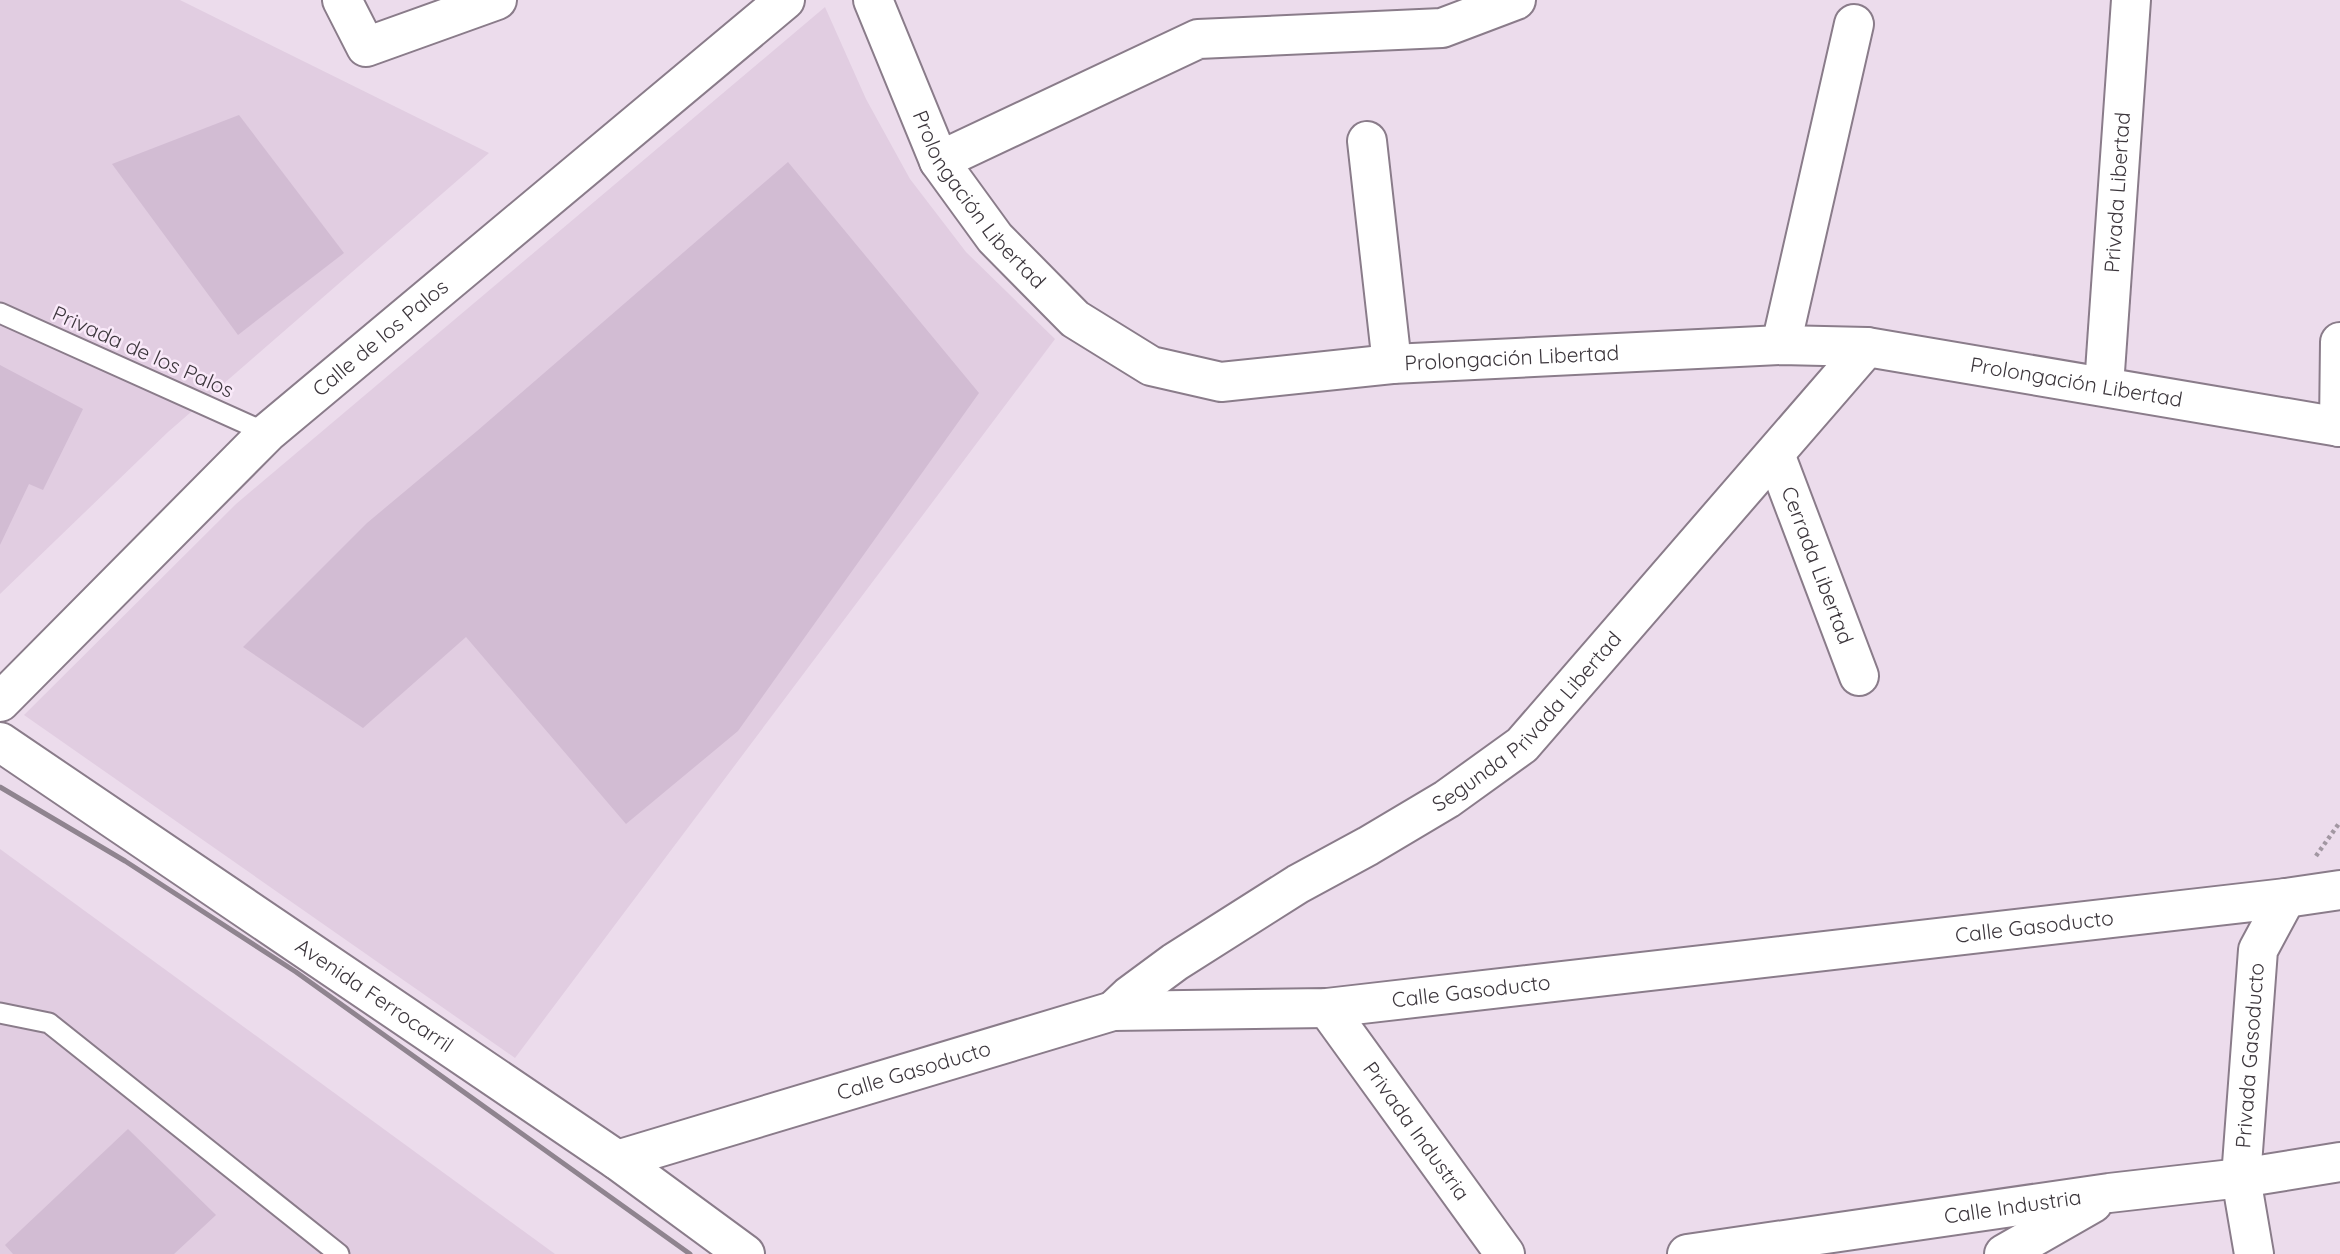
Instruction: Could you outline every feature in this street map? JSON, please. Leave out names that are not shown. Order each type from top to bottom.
[{"type":"street","points":[[342,0],[366,47],[497,0]]},
{"type":"street","name":"Calle de los Palos","points":[[0,702],[267,433],[785,0]]},
{"type":"street","name":"Prolongación Libertad","points":[[873,0],[939,162],[995,238],[1075,318],[1151,366],[1221,382],[1392,364],[1781,345],[1867,347],[2339,427]]},
{"type":"street","points":[[939,162],[1198,38],[1442,28],[1516,0]]},
{"type":"street","name":"Privada Libertad","points":[[2104,386],[2131,0]]},
{"type":"street","points":[[1781,345],[1854,24]]},
{"type":"street","points":[[1367,141],[1392,364]]},
{"type":"street","points":[[2339,427],[2340,342]]},
{"type":"street","name":"Segunda Privada Libertad","points":[[1113,1012],[1129,996],[1175,962],[1297,884],[1447,799],[1522,745],[1867,347]]},
{"type":"street","name":"Cerrada Libertad","points":[[1775,454],[1858,676]]},
{"type":"street","name":"Avenida Ferrocarril","points":[[0,742],[617,1160],[745,1254]]},
{"type":"street","name":"Calle Gasoducto","points":[[617,1160],[1113,1012],[1326,1008],[2340,890]]},
{"type":"street","name":"Privada Gasoducto","points":[[2255,1254],[2241,1178],[2258,950],[2286,898]]},
{"type":"street","name":"Privada Industria","points":[[1326,1008],[1505,1254]]},
{"type":"street","name":"Calle Industria","points":[[1687,1254],[2340,1162]]},
{"type":"street","points":[[2012,1252],[2109,1193]]},
{"type":"lane","name":"Privada de los Palos","points":[[0,313],[267,433]]},
{"type":"lane","points":[[0,1013],[49,1023],[339,1254]]},
{"type":"shaded area","points":[[0,0],[180,0],[489,153],[168,432],[0,594]]},
{"type":"shaded area","points":[[825,7],[866,99],[910,179],[966,252],[1055,339],[515,1058],[24,715],[236,504]]},
{"type":"shaded area","points":[[0,849],[555,1254],[0,1254]]},
{"type":"building","points":[[239,115],[344,253],[238,335],[112,164]]},
{"type":"building","points":[[788,162],[979,393],[738,731],[626,824],[466,637],[363,728],[243,647],[367,523]]},
{"type":"building","points":[[0,365],[83,409],[43,490],[29,484],[0,545]]},
{"type":"building","points":[[128,1129],[216,1215],[174,1254],[13,1254],[5,1245]]},
{"type":"railway","points":[[0,787],[125,861],[296,972],[690,1254]]}]
